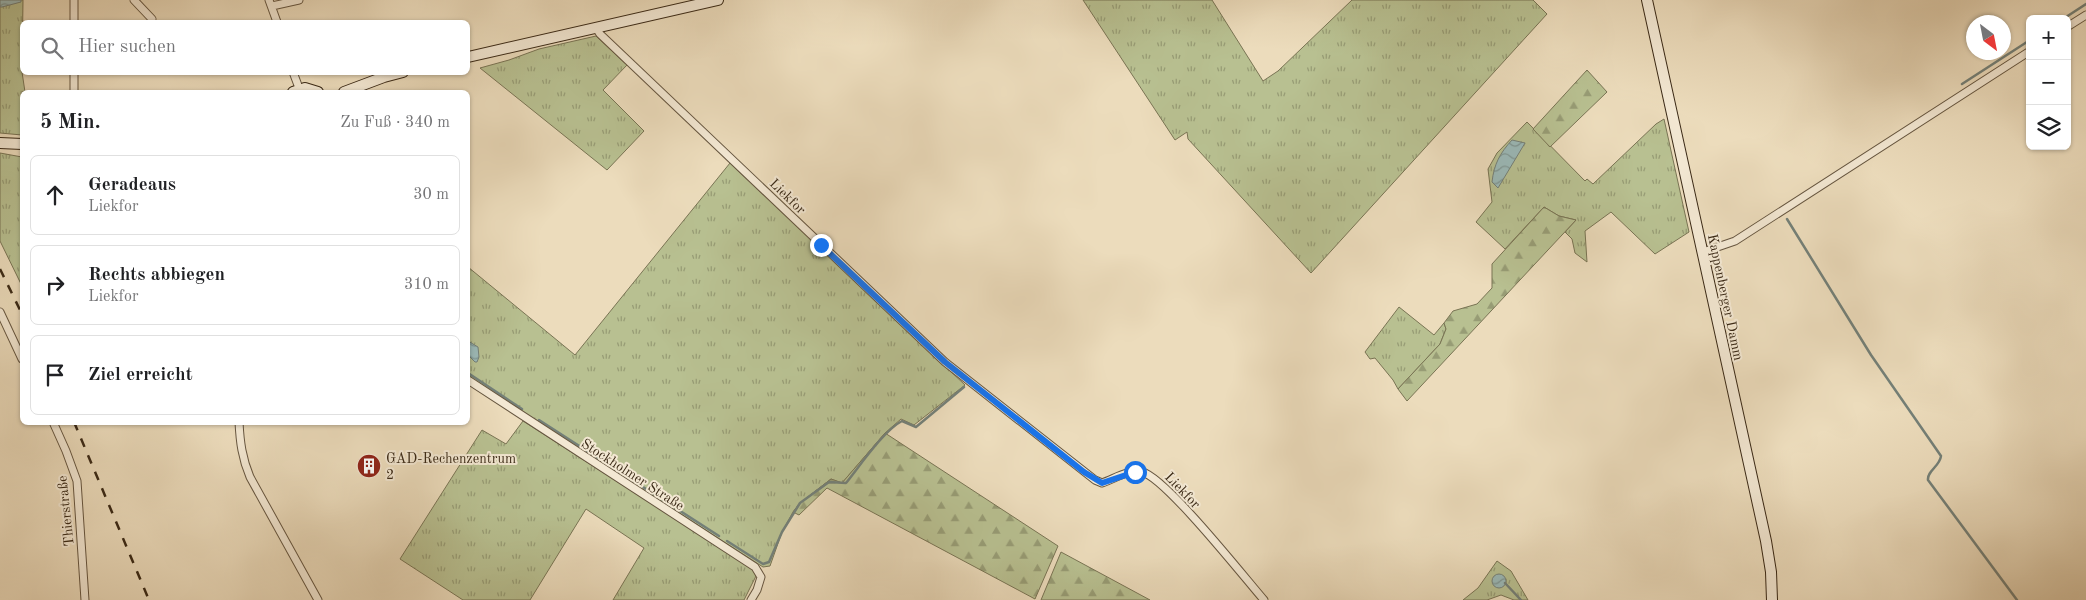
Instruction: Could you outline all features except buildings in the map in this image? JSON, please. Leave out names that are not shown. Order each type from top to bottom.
[{"type":"main road","points":[[470,57],[718,0]]},
{"type":"main road","name":"Kappenberger Damm","points":[[1646,0],[1766,541],[1771,572],[1772,600]]},
{"type":"main road","points":[[349,90],[392,75]]},
{"type":"main road","points":[[296,90],[313,90]]},
{"type":"main road","points":[[0,142],[20,144]]},
{"type":"street","points":[[74,0],[74,20]]},
{"type":"street","points":[[134,0],[152,19]]},
{"type":"street","points":[[276,20],[271,3],[299,0]]},
{"type":"street","points":[[2071,24],[2086,15]]},
{"type":"street","name":"Liekfor","points":[[596,28],[600,34],[945,362],[1095,480],[1102,483],[1135,472],[1143,472],[1152,477],[1177,501],[1264,600]]},
{"type":"street","points":[[1702,252],[1735,241],[2026,54]]},
{"type":"street","points":[[74,75],[74,90]]},
{"type":"street","points":[[294,75],[296,90]]},
{"type":"street","points":[[0,312],[20,355]]},
{"type":"street","name":"Stockholmer Straße","points":[[470,381],[755,567],[761,577],[757,590],[751,600]]},
{"type":"street","name":"Thierstraße","points":[[54,425],[77,481],[85,600]]},
{"type":"street","points":[[239,425],[243,461],[250,477],[318,600]]},
{"type":"green space","points":[[0,0],[23,0],[23,20],[20,20],[20,75],[22,75],[25,90],[20,90],[20,135],[0,133]]},
{"type":"green space","points":[[1083,0],[1212,0],[1263,81],[1278,71],[1352,0],[1533,0],[1547,14],[1311,273],[1188,139],[1187,132],[1175,140]]},
{"type":"green space","points":[[596,36],[627,65],[603,90],[644,131],[607,170],[480,68],[539,49]]},
{"type":"green space","points":[[1587,70],[1607,92],[1550,147],[1533,129]]},
{"type":"green space","points":[[1664,119],[1689,232],[1655,254],[1611,212],[1585,231],[1587,262],[1575,253],[1572,239],[1565,232],[1576,220],[1559,216],[1544,207],[1505,249],[1476,222],[1492,202],[1488,169],[1497,153],[1527,122],[1585,181],[1587,179],[1593,184],[1656,124]]},
{"type":"green space","points":[[0,153],[20,157],[20,282],[0,241]]},
{"type":"green space","points":[[730,163],[965,385],[914,425],[901,419],[885,433],[842,483],[831,479],[800,503],[782,532],[770,566],[763,567],[470,378],[470,269],[575,355]]},
{"type":"green space","points":[[1544,207],[1559,216],[1576,220],[1407,401],[1398,389],[1440,344],[1446,329],[1444,323],[1453,311],[1477,304],[1492,288],[1492,264]]},
{"type":"green space","points":[[1399,307],[1434,335],[1444,323],[1446,329],[1440,344],[1398,389],[1375,358],[1370,359],[1365,352]]},
{"type":"green space","points":[[523,421],[758,572],[744,600],[613,600],[644,548],[586,509],[530,600],[463,600],[400,559],[482,430],[506,444]]},
{"type":"green space","points":[[885,433],[1058,546],[1035,599],[827,488],[799,515],[793,512],[800,503],[831,479],[842,483]]},
{"type":"green space","points":[[1061,552],[1150,600],[1041,600]]},
{"type":"green space","points":[[1497,561],[1511,571],[1528,600],[1514,600],[1501,595],[1487,600],[1463,600],[1478,588]]},
{"type":"water","points":[[0,0],[21,0],[21,2],[0,7]]},
{"type":"water","points":[[1512,140],[1525,143],[1498,188],[1492,182],[1494,170],[1501,154]]},
{"type":"water","points":[[470,342],[478,347],[479,357],[477,362],[470,357]]},
{"type":"water","points":[[1499,574],[1504,576],[1506,581],[1504,586],[1499,588],[1494,586],[1492,581],[1494,576]]},
{"type":"waterway","points":[[2069,15],[2086,4]]},
{"type":"waterway","points":[[1962,84],[2026,43]]},
{"type":"waterway","points":[[1787,219],[1871,355],[1941,456],[1929,474],[1928,480],[2017,600]]},
{"type":"waterway","points":[[470,374],[522,409]]},
{"type":"waterway","points":[[727,541],[763,564],[769,562],[782,532],[800,503],[829,482],[846,483],[887,432],[902,421],[916,427],[964,387]]},
{"type":"waterway","points":[[539,420],[719,536]]},
{"type":"waterway","points":[[1505,583],[1521,600]]},
{"type":"railway","points":[[0,269],[20,310]]},
{"type":"railway","points":[[75,425],[149,600]]},
{"type":"place","name":"GAD-Rechenzentrum 2","points":[[369,466]]},
{"type":"route","points":[[821,245],[945,362],[1095,480],[1102,483],[1124,474],[1135,472]]}]
